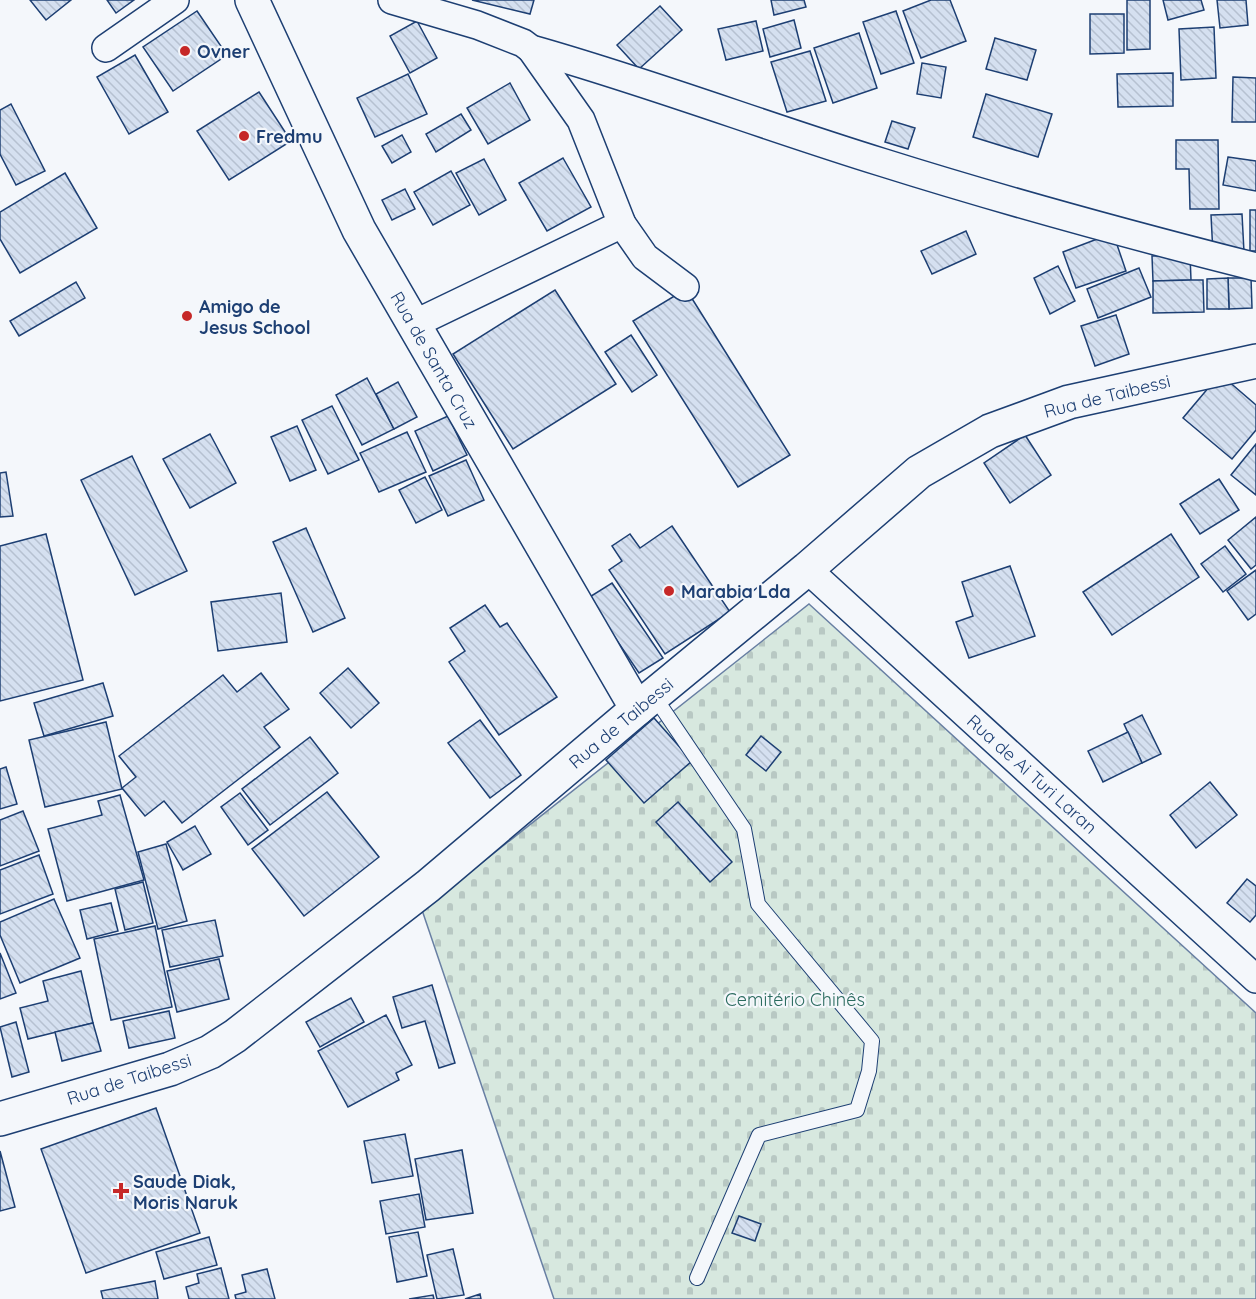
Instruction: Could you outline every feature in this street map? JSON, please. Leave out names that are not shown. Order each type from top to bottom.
[{"type":"street","points":[[106,48],[175,0]]},
{"type":"street","name":"Rua de Santa Cruz","points":[[252,0],[360,230],[414,324],[646,702]]},
{"type":"street","points":[[392,0],[477,25],[523,43],[531,49],[581,120],[622,225],[645,257],[685,287]]},
{"type":"street","points":[[531,49],[596,67],[879,162],[1025,206],[1256,267]]},
{"type":"street","points":[[414,324],[622,225]]},
{"type":"street","name":"Rua de Taibessi","points":[[0,1119],[170,1069],[210,1052],[235,1036],[428,886],[807,569],[919,472],[990,431],[1069,402],[1256,361]]},
{"type":"street","name":"Rua de Ai Turi Laran","points":[[807,569],[1256,979]]},
{"type":"lane","points":[[646,702],[744,829],[758,904],[872,1041],[869,1071],[857,1110],[759,1135],[697,1278]]},
{"type":"green space","name":"Cemitério Chinês","points":[[809,604],[1256,1013],[1256,1299],[554,1299],[422,910]]},
{"type":"building","points":[[30,0],[71,0],[46,20]]},
{"type":"building","points":[[107,0],[134,0],[116,13]]},
{"type":"building","points":[[472,0],[534,0],[530,14]]},
{"type":"building","points":[[771,0],[804,0],[806,7],[774,15]]},
{"type":"building","points":[[931,0],[950,0],[966,41],[921,58],[903,11]]},
{"type":"building","points":[[1127,0],[1150,0],[1150,49],[1127,50]]},
{"type":"building","points":[[1163,0],[1201,0],[1204,10],[1168,20]]},
{"type":"building","points":[[1217,0],[1246,0],[1248,25],[1220,28]]},
{"type":"building","points":[[660,6],[682,30],[639,69],[617,45]]},
{"type":"building","name":"Ovner","points":[[197,11],[227,55],[173,91],[143,47]]},
{"type":"building","points":[[896,11],[914,63],[881,74],[863,22]]},
{"type":"building","points":[[1090,14],[1124,14],[1124,53],[1090,54]]},
{"type":"building","points":[[794,20],[801,48],[770,57],[763,29]]},
{"type":"building","points":[[417,21],[437,58],[410,73],[390,36]]},
{"type":"building","points":[[756,21],[763,51],[726,60],[718,29]]},
{"type":"building","points":[[1214,27],[1216,78],[1181,80],[1179,29]]},
{"type":"building","points":[[859,33],[877,88],[833,103],[814,48]]},
{"type":"building","points":[[995,38],[1036,50],[1027,80],[986,69]]},
{"type":"building","points":[[810,51],[826,101],[787,112],[771,62]]},
{"type":"building","points":[[135,55],[168,112],[129,134],[97,77]]},
{"type":"building","points":[[922,63],[946,67],[941,98],[917,94]]},
{"type":"building","points":[[1173,73],[1173,106],[1118,107],[1117,74]]},
{"type":"building","points":[[408,74],[427,114],[375,137],[357,98]]},
{"type":"building","points":[[1233,77],[1256,78],[1256,122],[1232,122]]},
{"type":"building","points":[[510,83],[530,120],[488,144],[467,108]]},
{"type":"building","name":"Fredmu","points":[[259,92],[291,141],[229,180],[197,131]]},
{"type":"building","points":[[986,94],[1052,114],[1038,157],[973,137]]},
{"type":"building","points":[[11,104],[45,171],[16,185],[0,154],[0,110]]},
{"type":"building","points":[[461,114],[471,130],[436,152],[426,134]]},
{"type":"building","points":[[892,121],[915,128],[908,149],[885,142]]},
{"type":"building","points":[[402,135],[411,152],[392,163],[382,146]]},
{"type":"building","points":[[1176,140],[1218,140],[1219,209],[1190,209],[1189,169],[1176,169]]},
{"type":"building","points":[[1228,157],[1256,161],[1256,191],[1223,185]]},
{"type":"building","points":[[563,158],[591,207],[547,231],[519,183]]},
{"type":"building","points":[[484,159],[506,200],[479,215],[456,173]]},
{"type":"building","points":[[451,171],[470,205],[433,225],[414,192]]},
{"type":"building","points":[[65,173],[97,228],[20,273],[0,239],[0,212]]},
{"type":"building","points":[[405,189],[415,209],[392,220],[382,200]]},
{"type":"building","points":[[1250,210],[1256,210],[1256,251],[1250,251]]},
{"type":"building","points":[[1242,214],[1244,252],[1213,254],[1211,215]]},
{"type":"building","points":[[966,231],[976,254],[932,274],[921,251]]},
{"type":"building","points":[[1113,233],[1126,271],[1076,288],[1063,252]]},
{"type":"building","points":[[1190,255],[1191,280],[1153,281],[1152,256]]},
{"type":"building","points":[[1058,266],[1075,301],[1050,314],[1034,278]]},
{"type":"building","points":[[1139,268],[1151,297],[1098,318],[1087,289]]},
{"type":"building","points":[[1228,278],[1251,278],[1252,308],[1229,309]]},
{"type":"building","points":[[1228,278],[1229,309],[1207,309],[1207,279]]},
{"type":"building","points":[[1203,280],[1204,312],[1153,313],[1153,281]]},
{"type":"building","points":[[76,282],[85,298],[19,336],[10,321]]},
{"type":"building","points":[[686,289],[790,455],[738,487],[633,321]]},
{"type":"building","points":[[555,290],[616,384],[513,449],[453,354]]},
{"type":"building","points":[[1116,315],[1129,354],[1095,366],[1081,326]]},
{"type":"building","points":[[631,335],[657,375],[632,392],[605,352]]},
{"type":"building","points":[[1220,374],[1256,405],[1256,430],[1232,459],[1183,418]]},
{"type":"building","points":[[367,378],[394,429],[362,445],[336,395]]},
{"type":"building","points":[[398,382],[417,417],[394,429],[376,394]]},
{"type":"building","points":[[332,406],[359,460],[328,474],[302,420]]},
{"type":"building","points":[[448,416],[467,455],[433,471],[415,431]]},
{"type":"building","points":[[297,426],[316,470],[290,481],[271,437]]},
{"type":"building","points":[[407,432],[426,472],[379,492],[360,453]]},
{"type":"building","points":[[210,434],[236,483],[190,508],[163,459]]},
{"type":"building","points":[[1025,435],[1051,475],[1010,503],[984,463]]},
{"type":"building","points":[[1256,444],[1256,495],[1231,475]]},
{"type":"building","points":[[132,456],[187,571],[135,595],[81,480]]},
{"type":"building","points":[[466,460],[484,500],[448,516],[429,476]]},
{"type":"building","points":[[6,472],[13,516],[0,517],[0,473]]},
{"type":"building","points":[[425,477],[442,510],[416,523],[399,490]]},
{"type":"building","points":[[1219,479],[1239,510],[1200,534],[1180,504]]},
{"type":"building","points":[[1256,517],[1256,565],[1251,569],[1228,540]]},
{"type":"building","name":"Marabia Lda","points":[[672,526],[730,612],[665,654],[609,570],[622,561],[612,546],[630,534],[640,548]]},
{"type":"building","points":[[306,528],[345,618],[313,632],[273,542]]},
{"type":"building","points":[[46,534],[83,680],[0,701],[0,546]]},
{"type":"building","points":[[1171,534],[1199,577],[1112,635],[1083,592]]},
{"type":"building","points":[[1225,546],[1246,574],[1223,592],[1201,564]]},
{"type":"building","points":[[1010,566],[1035,636],[969,658],[956,622],[973,616],[962,582]]},
{"type":"building","points":[[1256,570],[1256,614],[1248,620],[1227,591]]},
{"type":"building","points":[[612,583],[663,658],[639,673],[588,598]]},
{"type":"building","points":[[281,593],[287,642],[218,651],[211,602]]},
{"type":"building","points":[[485,605],[500,627],[507,623],[557,697],[499,735],[449,662],[465,651],[450,628]]},
{"type":"building","points":[[348,668],[379,703],[351,728],[320,693]]},
{"type":"building","points":[[261,673],[289,709],[264,727],[280,747],[182,823],[164,801],[145,816],[122,788],[136,777],[119,756],[223,675],[237,692]]},
{"type":"building","points":[[103,683],[113,716],[44,736],[34,703]]},
{"type":"building","points":[[1142,715],[1161,754],[1142,763],[1124,724]]},
{"type":"building","points":[[654,718],[692,761],[644,803],[606,760]]},
{"type":"building","points":[[480,720],[521,775],[490,798],[448,743]]},
{"type":"building","points":[[106,722],[122,789],[45,807],[29,740]]},
{"type":"building","points":[[1128,732],[1142,763],[1103,782],[1088,751]]},
{"type":"building","points":[[761,736],[781,752],[766,771],[746,755]]},
{"type":"building","points":[[310,737],[338,773],[270,825],[242,789]]},
{"type":"building","points":[[6,767],[17,804],[0,809],[0,769]]},
{"type":"building","points":[[1210,782],[1237,815],[1196,848],[1170,815]]},
{"type":"building","points":[[327,792],[379,857],[304,916],[252,849]]},
{"type":"building","points":[[240,793],[268,830],[248,845],[221,807]]},
{"type":"building","points":[[120,795],[144,880],[67,901],[48,829],[102,815],[98,801]]},
{"type":"building","points":[[678,802],[732,862],[710,882],[656,822]]},
{"type":"building","points":[[23,811],[39,851],[0,866],[0,820]]},
{"type":"building","points":[[195,826],[211,854],[183,870],[167,842]]},
{"type":"building","points":[[166,844],[187,921],[158,929],[138,852]]},
{"type":"building","points":[[39,855],[53,894],[0,914],[0,870]]},
{"type":"building","points":[[1247,879],[1256,886],[1256,915],[1250,922],[1227,903]]},
{"type":"building","points":[[143,882],[153,923],[125,930],[115,889]]},
{"type":"building","points":[[54,899],[80,958],[20,983],[0,935],[0,922]]},
{"type":"building","points":[[111,903],[118,931],[87,939],[80,910]]},
{"type":"building","points":[[215,920],[223,956],[170,967],[162,930]]},
{"type":"building","points":[[155,926],[172,1007],[111,1020],[94,939]]},
{"type":"building","points":[[0,953],[16,993],[0,999]]},
{"type":"building","points":[[219,959],[229,999],[177,1012],[167,971]]},
{"type":"building","points":[[81,971],[93,1023],[28,1039],[20,1008],[48,1001],[43,981]]},
{"type":"building","points":[[432,985],[455,1063],[439,1068],[425,1021],[402,1028],[393,997]]},
{"type":"building","points":[[351,998],[364,1022],[320,1047],[306,1022]]},
{"type":"building","points":[[169,1011],[175,1038],[129,1048],[123,1021]]},
{"type":"building","points":[[386,1015],[412,1065],[396,1073],[399,1080],[348,1107],[318,1051]]},
{"type":"building","points":[[16,1022],[29,1072],[12,1077],[0,1027]]},
{"type":"building","points":[[93,1023],[101,1051],[62,1061],[55,1032]]},
{"type":"building","name":"Saude Diak, Moris Naruk","points":[[156,1108],[200,1233],[86,1273],[41,1149]]},
{"type":"building","points":[[405,1134],[413,1176],[372,1183],[364,1141]]},
{"type":"building","points":[[462,1150],[473,1213],[426,1220],[415,1159]]},
{"type":"building","points":[[0,1151],[15,1207],[0,1211]]},
{"type":"building","points":[[419,1194],[425,1227],[386,1234],[380,1201]]},
{"type":"building","points":[[739,1216],[761,1224],[755,1241],[732,1233]]},
{"type":"building","points":[[418,1232],[427,1276],[397,1282],[389,1237]]},
{"type":"building","points":[[209,1237],[217,1265],[164,1279],[156,1252]]},
{"type":"building","points":[[453,1249],[464,1295],[437,1299],[427,1255]]},
{"type":"building","points":[[221,1268],[229,1299],[189,1299],[186,1287],[199,1283],[197,1274]]},
{"type":"building","points":[[267,1269],[275,1299],[236,1299],[235,1295],[246,1292],[242,1275]]},
{"type":"building","points":[[155,1281],[158,1299],[103,1299],[101,1291]]},
{"type":"building","points":[[480,1294],[481,1299],[465,1299]]},
{"type":"building","points":[[433,1295],[434,1299],[409,1299]]},
{"type":"place","name":"Ovner","points":[[185,51]]},
{"type":"place","name":"Fredmu","points":[[244,136]]},
{"type":"place","name":"Amigo de Jesus School","points":[[187,316]]},
{"type":"place","name":"Marabia Lda","points":[[669,591]]},
{"type":"place","name":"Saude Diak, Moris Naruk","points":[[121,1191]]}]
